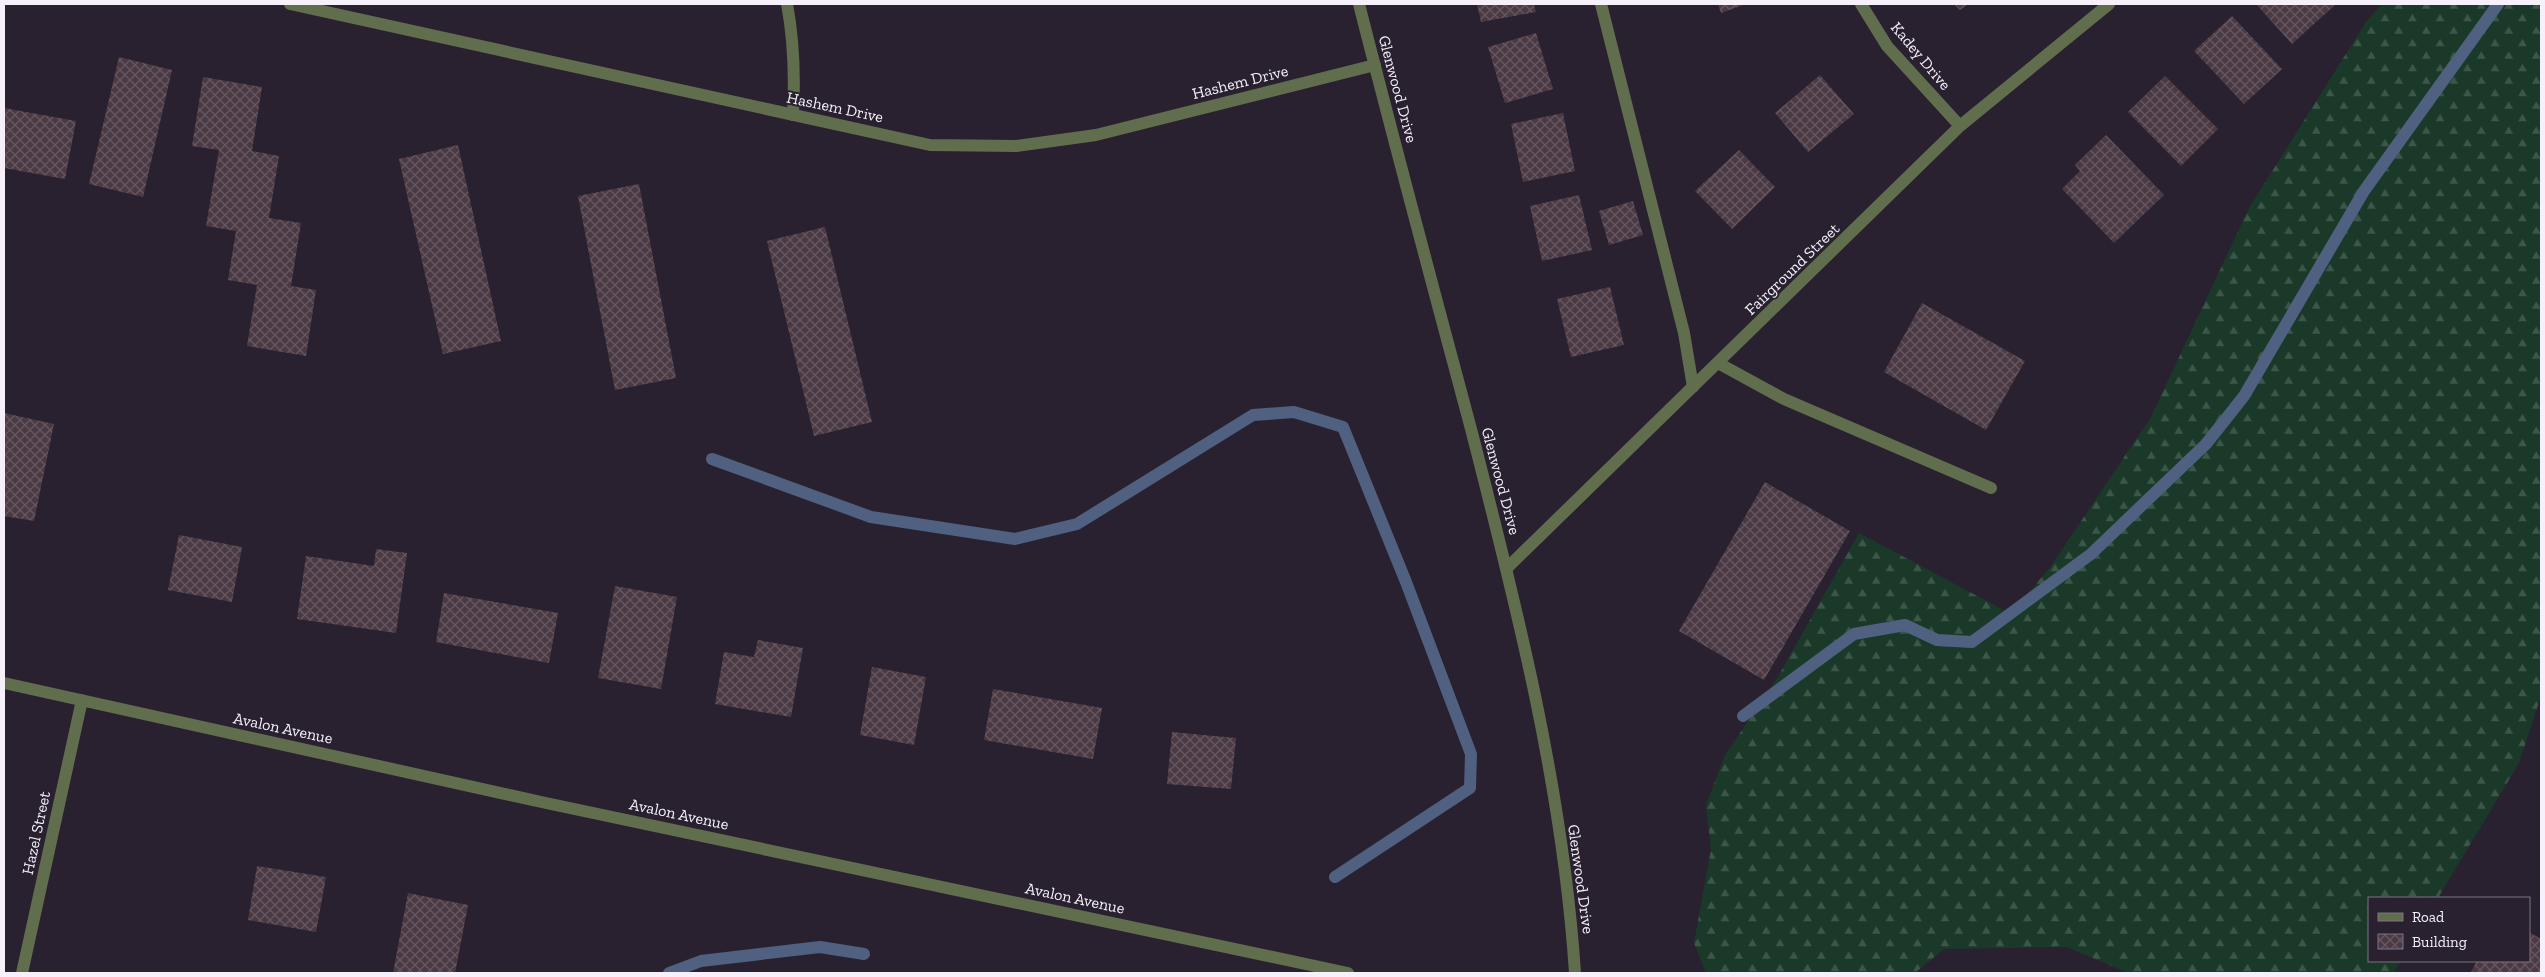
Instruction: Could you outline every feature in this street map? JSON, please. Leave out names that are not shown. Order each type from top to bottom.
[{"type":"street","name":"Hashem Drive","points":[[290,4],[930,145],[1016,146],[1096,135],[1375,65]]},
{"type":"street","points":[[787,4],[794,50],[793,114]]},
{"type":"street","name":"Glenwood Drive","points":[[1359,4],[1507,568],[1527,656],[1544,744],[1571,908],[1575,973]]},
{"type":"street","points":[[1602,4],[1684,333],[1693,387]]},
{"type":"street","name":"Kadey Drive","points":[[1861,4],[1887,46],[1960,126]]},
{"type":"street","name":"Fairground Street","points":[[1507,568],[1960,126],[2108,4]]},
{"type":"street","points":[[1718,363],[1784,399],[1991,488]]},
{"type":"street","name":"Avalon Avenue","points":[[4,683],[546,803],[1348,973]]},
{"type":"street","name":"Hazel Street","points":[[22,973],[82,700]]},
{"type":"green space","points":[[2382,4],[2541,4],[2541,696],[2519,763],[2439,897],[2368,897],[2368,962],[2400,962],[2393,973],[2128,973],[2067,947],[1944,949],[1915,973],[1706,973],[1694,943],[1711,849],[1706,805],[1725,755],[1776,680],[1859,533],[2011,614],[2051,566],[2151,417],[2249,208],[2366,22]]},
{"type":"building","points":[[1477,4],[1534,4],[1536,12],[1481,22]]},
{"type":"building","points":[[1718,4],[1746,4],[1721,13]]},
{"type":"building","points":[[1954,4],[1968,4],[1960,10]]},
{"type":"building","points":[[2256,4],[2336,4],[2292,44]]},
{"type":"building","points":[[2232,16],[2282,69],[2244,104],[2194,51]]},
{"type":"building","points":[[1536,33],[1553,89],[1505,103],[1488,47]]},
{"type":"building","points":[[119,57],[172,70],[143,197],[89,184]]},
{"type":"building","points":[[1820,75],[1854,114],[1808,152],[1775,113]]},
{"type":"building","points":[[2165,76],[2218,129],[2181,166],[2128,112]]},
{"type":"building","points":[[203,77],[262,87],[252,151],[279,156],[269,218],[301,223],[291,286],[316,290],[306,356],[247,346],[257,285],[228,280],[236,231],[206,226],[219,150],[192,146]]},
{"type":"building","points":[[4,108],[76,121],[65,179],[4,168]]},
{"type":"building","points":[[1563,113],[1575,171],[1523,182],[1511,124]]},
{"type":"building","points":[[2106,135],[2164,195],[2114,243],[2062,189],[2080,171],[2075,165]]},
{"type":"building","points":[[458,145],[501,341],[443,354],[399,159]]},
{"type":"building","points":[[1739,150],[1775,187],[1732,229],[1695,191]]},
{"type":"building","points":[[639,184],[676,378],[615,390],[578,196]]},
{"type":"building","points":[[1579,195],[1592,250],[1542,261],[1530,206]]},
{"type":"building","points":[[1633,201],[1643,235],[1609,245],[1599,211]]},
{"type":"building","points":[[825,227],[872,422],[814,436],[767,241]]},
{"type":"building","points":[[1610,287],[1624,345],[1571,357],[1557,299]]},
{"type":"building","points":[[1922,303],[2025,361],[1986,430],[1884,372]]},
{"type":"building","points":[[4,413],[54,424],[34,521],[4,516]]},
{"type":"building","points":[[1765,482],[1850,531],[1764,680],[1679,631]]},
{"type":"building","points":[[179,535],[242,547],[232,602],[168,590]]},
{"type":"building","points":[[376,549],[407,553],[396,633],[297,619],[306,556],[374,566]]},
{"type":"building","points":[[615,586],[677,597],[661,689],[598,678]]},
{"type":"building","points":[[444,593],[558,613],[549,663],[436,642]]},
{"type":"building","points":[[758,640],[803,648],[791,717],[715,704],[724,652],[754,657]]},
{"type":"building","points":[[872,667],[926,677],[914,745],[860,735]]},
{"type":"building","points":[[993,689],[1102,708],[1093,759],[984,740]]},
{"type":"building","points":[[1172,732],[1236,738],[1231,789],[1167,784]]},
{"type":"building","points":[[257,866],[326,877],[316,932],[248,920]]},
{"type":"building","points":[[408,893],[468,905],[455,973],[393,973]]},
{"type":"building","points":[[2530,933],[2541,939],[2541,973],[2471,972],[2476,962],[2530,962]]},
{"type":"waterway","points":[[1743,716],[1854,634],[1905,625],[1937,640],[1972,642],[2091,554],[2206,444],[2244,396],[2364,191],[2498,4]]},
{"type":"waterway","points":[[712,459],[871,517],[1015,539],[1077,524],[1253,415],[1294,412],[1343,427],[1406,582],[1471,754],[1470,788],[1335,877]]},
{"type":"waterway","points":[[669,973],[701,961],[820,947],[864,954]]}]
